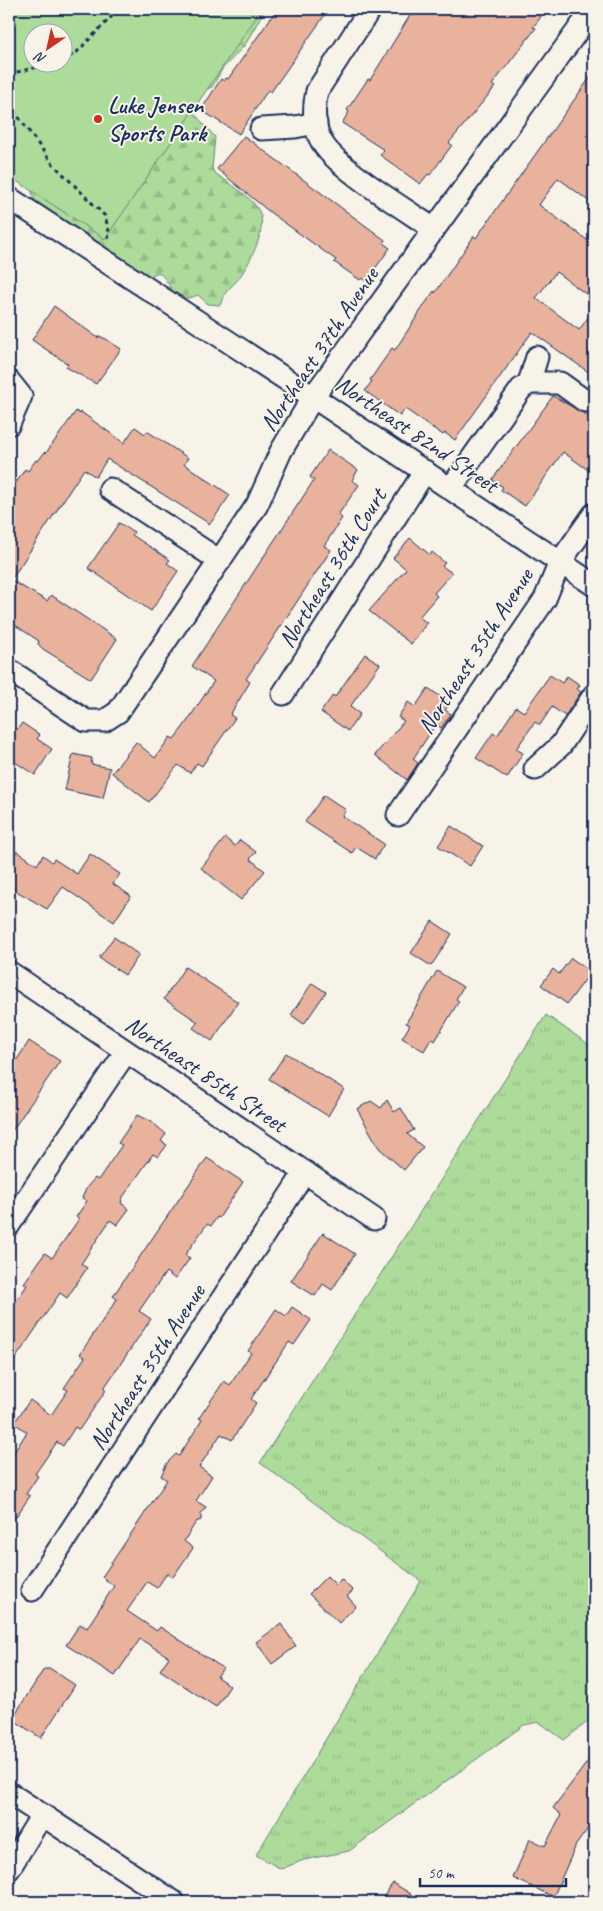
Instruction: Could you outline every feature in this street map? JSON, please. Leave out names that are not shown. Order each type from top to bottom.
[{"type":"street","points":[[370,9],[323,79],[314,104],[315,120],[323,144],[338,160],[434,229]]},
{"type":"street","name":"Northeast 37th Avenue","points":[[9,670],[80,717],[91,722],[104,721],[118,712],[262,498],[281,451],[313,397],[591,12]]},
{"type":"street","points":[[261,129],[294,127],[315,120]]},
{"type":"street","name":"Northeast 82nd Street","points":[[9,198],[425,470],[594,585]]},
{"type":"street","points":[[451,488],[521,389],[529,383],[537,357]]},
{"type":"street","points":[[529,383],[560,383],[586,400]]},
{"type":"street","points":[[9,424],[15,388]]},
{"type":"street","name":"Northeast 36th Court","points":[[283,694],[425,470]]},
{"type":"street","points":[[110,489],[220,561]]},
{"type":"street","name":"Northeast 35th Avenue","points":[[398,815],[545,599],[560,562],[594,514]]},
{"type":"street","points":[[535,769],[561,745],[594,695]]},
{"type":"street","name":"Northeast 85th Street","points":[[9,972],[374,1219]]},
{"type":"street","points":[[9,1224],[126,1052]]},
{"type":"street","name":"Northeast 35th Avenue","points":[[32,1590],[305,1172]]},
{"type":"street","points":[[9,1793],[174,1902]]},
{"type":"street","points":[[9,1869],[42,1816]]},
{"type":"path","points":[[72,55],[118,9]]},
{"type":"path","points":[[9,74],[22,71]]},
{"type":"path","points":[[9,104],[52,163],[105,216],[109,232],[103,259]]},
{"type":"green space","name":"Luke Jensen Sports Park","points":[[9,9],[265,9],[245,45],[223,68],[212,87],[202,91],[190,103],[193,112],[215,137],[212,169],[256,206],[261,218],[260,235],[253,253],[245,269],[226,292],[220,305],[208,304],[198,295],[189,298],[177,296],[158,272],[149,277],[37,207],[31,189]]},
{"type":"green space","name":"Luke Jensen Sports Park","points":[[9,9],[262,9],[105,239],[9,176]]},
{"type":"green space","points":[[546,1015],[594,1048],[594,1717],[564,1740],[539,1722],[524,1725],[349,1851],[304,1860],[281,1869],[256,1855],[421,1581],[260,1463]]},
{"type":"building","points":[[277,9],[329,9],[271,92],[268,90],[239,134],[204,112],[206,109],[203,107],[221,79],[224,81],[226,78],[228,79]]},
{"type":"building","points":[[414,9],[530,9],[541,17],[533,27],[536,28],[492,85],[495,87],[449,143],[452,145],[430,175],[428,174],[420,184],[380,155],[384,150],[342,123],[349,112],[347,110],[368,79],[370,80]]},
{"type":"building","points":[[594,72],[594,205],[558,178],[539,205],[594,245],[594,300],[556,272],[536,298],[579,330],[594,309],[594,376],[532,332],[455,440],[445,433],[443,435],[405,409],[400,416],[365,391],[372,381],[370,380],[392,348],[395,350],[434,291],[435,293],[474,236],[476,238]]},
{"type":"building","points":[[244,136],[385,240],[383,243],[390,248],[366,281],[362,278],[360,280],[334,262],[336,260],[271,213],[217,169]]},
{"type":"building","points":[[54,306],[98,338],[99,336],[106,339],[121,349],[96,384],[66,367],[68,364],[32,340]]},
{"type":"building","points":[[553,396],[594,419],[594,461],[588,470],[563,452],[525,506],[501,490],[503,487],[492,480]]},
{"type":"building","points":[[76,411],[80,414],[81,412],[124,443],[135,427],[145,434],[147,431],[188,458],[184,464],[230,495],[210,524],[107,459],[96,477],[84,469],[11,580],[47,601],[51,595],[117,639],[91,679],[43,649],[38,644],[39,641],[9,621],[9,494],[25,469],[28,471],[36,460],[38,461],[46,453]]},
{"type":"building","points":[[328,450],[358,470],[352,480],[359,485],[338,515],[342,518],[324,546],[331,550],[246,679],[250,682],[230,715],[235,718],[202,766],[197,763],[190,773],[178,765],[149,802],[112,773],[136,742],[155,758],[170,737],[174,739],[184,726],[214,681],[192,666],[314,480],[310,477]]},
{"type":"building","points":[[119,523],[134,532],[132,535],[170,560],[167,563],[178,571],[151,611],[88,568]]},
{"type":"building","points":[[410,538],[430,555],[432,552],[445,563],[442,566],[452,573],[434,593],[437,596],[419,617],[427,623],[411,644],[369,611],[406,569],[393,558]]},
{"type":"building","points":[[365,654],[380,664],[350,707],[360,714],[348,731],[321,712],[333,695],[335,697]]},
{"type":"building","points":[[550,675],[562,683],[567,676],[580,685],[577,689],[581,692],[565,716],[552,707],[540,725],[535,722],[516,749],[523,753],[507,778],[476,758],[493,733],[497,736],[516,707],[524,712]]},
{"type":"building","points":[[428,688],[450,703],[445,710],[451,714],[441,728],[436,724],[413,759],[418,763],[407,780],[375,755],[404,721],[398,717],[408,702],[415,707]]},
{"type":"building","points":[[22,723],[40,735],[37,739],[52,749],[35,775],[9,758],[9,724],[17,730]]},
{"type":"building","points":[[73,754],[92,758],[91,764],[110,768],[103,798],[65,790]]},
{"type":"building","points":[[324,795],[346,810],[342,816],[384,844],[375,859],[356,847],[352,853],[305,822]]},
{"type":"building","points":[[451,826],[483,846],[470,866],[438,846]]},
{"type":"building","points":[[225,838],[235,846],[240,840],[256,852],[250,859],[265,871],[241,900],[201,868]]},
{"type":"building","points":[[17,851],[37,865],[43,855],[52,862],[54,859],[77,874],[90,854],[120,874],[113,884],[131,896],[114,922],[63,887],[47,909],[13,889],[15,887],[9,882],[9,863]]},
{"type":"building","points":[[432,921],[452,934],[431,966],[411,953]]},
{"type":"building","points":[[114,937],[139,955],[125,975],[99,958]]},
{"type":"building","points":[[571,958],[591,972],[567,1004],[541,985],[553,969],[559,974]]},
{"type":"building","points":[[185,967],[238,1002],[212,1041],[193,1028],[198,1022],[164,999]]},
{"type":"building","points":[[437,971],[463,987],[456,999],[459,1001],[435,1041],[431,1039],[424,1051],[402,1038],[410,1025],[406,1023]]},
{"type":"building","points":[[312,983],[326,992],[304,1024],[291,1015]]},
{"type":"building","points":[[29,1041],[60,1061],[9,1135],[9,1072]]},
{"type":"building","points":[[286,1053],[344,1089],[328,1116],[269,1079]]},
{"type":"building","points":[[387,1100],[394,1112],[401,1108],[414,1130],[407,1134],[423,1147],[404,1170],[379,1148],[357,1109],[371,1101],[381,1108]]},
{"type":"building","points":[[137,1115],[153,1123],[166,1134],[161,1141],[167,1145],[158,1157],[153,1154],[123,1197],[121,1203],[129,1209],[117,1225],[110,1220],[81,1264],[87,1268],[67,1298],[60,1293],[9,1368],[9,1312],[27,1285],[24,1283],[45,1253],[52,1258],[79,1219],[76,1217],[87,1201],[82,1198],[87,1187],[95,1178],[98,1180],[122,1145],[118,1143]]},
{"type":"building","points":[[207,1158],[243,1182],[219,1218],[217,1217],[211,1226],[207,1224],[185,1255],[190,1258],[175,1279],[166,1272],[139,1311],[151,1319],[104,1388],[106,1390],[79,1430],[75,1427],[63,1446],[57,1442],[35,1474],[38,1476],[26,1494],[30,1496],[9,1527],[9,1460],[27,1432],[14,1423],[30,1400],[51,1415],[68,1390],[64,1388],[85,1357],[80,1354],[117,1299],[113,1296]]},
{"type":"building","points":[[323,1233],[355,1254],[332,1290],[323,1284],[315,1296],[291,1281]]},
{"type":"building","points":[[292,1307],[311,1320],[294,1345],[289,1342],[251,1399],[256,1403],[232,1440],[221,1434],[199,1467],[212,1476],[196,1501],[206,1507],[201,1514],[201,1520],[196,1522],[184,1541],[193,1548],[173,1577],[167,1573],[157,1588],[147,1582],[127,1611],[157,1631],[160,1627],[223,1668],[217,1677],[230,1686],[216,1707],[160,1670],[169,1657],[140,1639],[115,1676],[66,1645],[80,1624],[87,1628],[114,1586],[102,1577],[167,1480],[161,1476],[167,1463],[176,1454],[179,1456],[202,1420],[199,1418],[224,1381],[230,1385],[251,1353],[248,1351],[276,1309],[286,1316]]},
{"type":"building","points":[[327,1576],[336,1585],[341,1579],[353,1591],[347,1596],[356,1606],[339,1623],[309,1594]]},
{"type":"building","points":[[281,1624],[296,1646],[272,1664],[256,1642]]},
{"type":"building","points":[[44,1669],[51,1669],[75,1685],[41,1738],[12,1719]]},
{"type":"building","points":[[594,1753],[594,1820],[576,1845],[552,1896],[513,1878],[530,1839],[545,1846],[561,1815],[553,1808]]},
{"type":"building","points":[[393,1883],[424,1902],[380,1902]]},
{"type":"place","name":"Luke Jensen Sports Park","points":[[98,119]]}]
